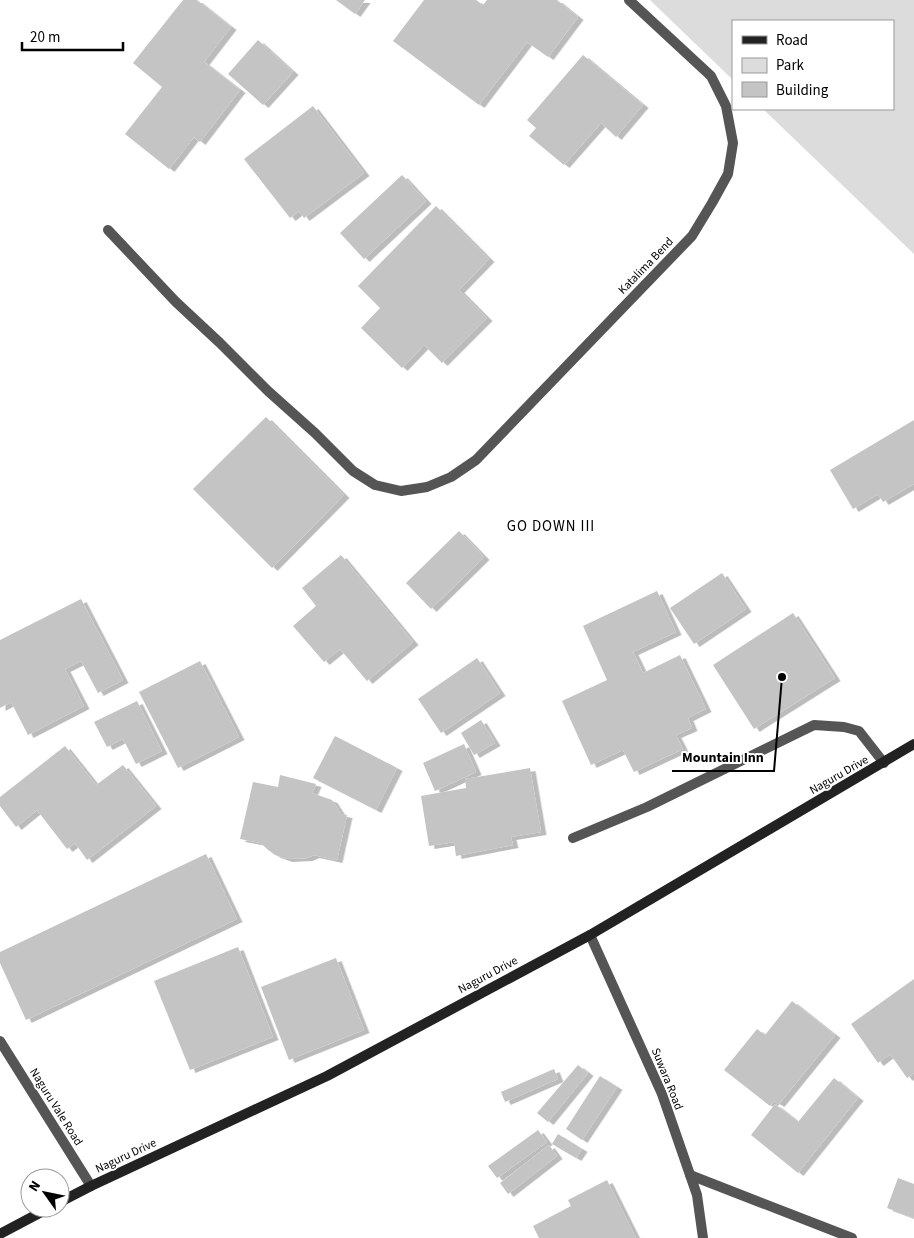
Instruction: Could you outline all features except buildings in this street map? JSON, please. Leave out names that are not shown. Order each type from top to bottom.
[{"type":"street","name":"Katalima Bend","points":[[108,230],[176,302],[353,471],[376,485],[401,491],[427,487],[451,477],[476,460],[692,236],[728,174],[733,143],[726,106],[711,76],[629,0]]},
{"type":"street","points":[[573,838],[647,807],[814,726],[844,727],[859,731],[884,763]]},
{"type":"street","name":"Naguru Drive","points":[[70,1197],[327,1076],[590,935],[914,744]]},
{"type":"street","name":"Suwara Road","points":[[590,935],[662,1094],[697,1195],[703,1238]]},
{"type":"street","name":"Naguru Vale Road","points":[[0,1041],[91,1186]]},
{"type":"street","points":[[690,1175],[852,1238]]},
{"type":"street","points":[[0,1234],[30,1218]]},
{"type":"green space","points":[[650,0],[914,0],[914,254],[764,110],[894,110],[894,20],[732,20],[732,79]]},
{"type":"place","name":"Mountain Inn","points":[[782,677]]},
{"type":"district","name":"GO DOWN III","points":[[551,526]]}]
